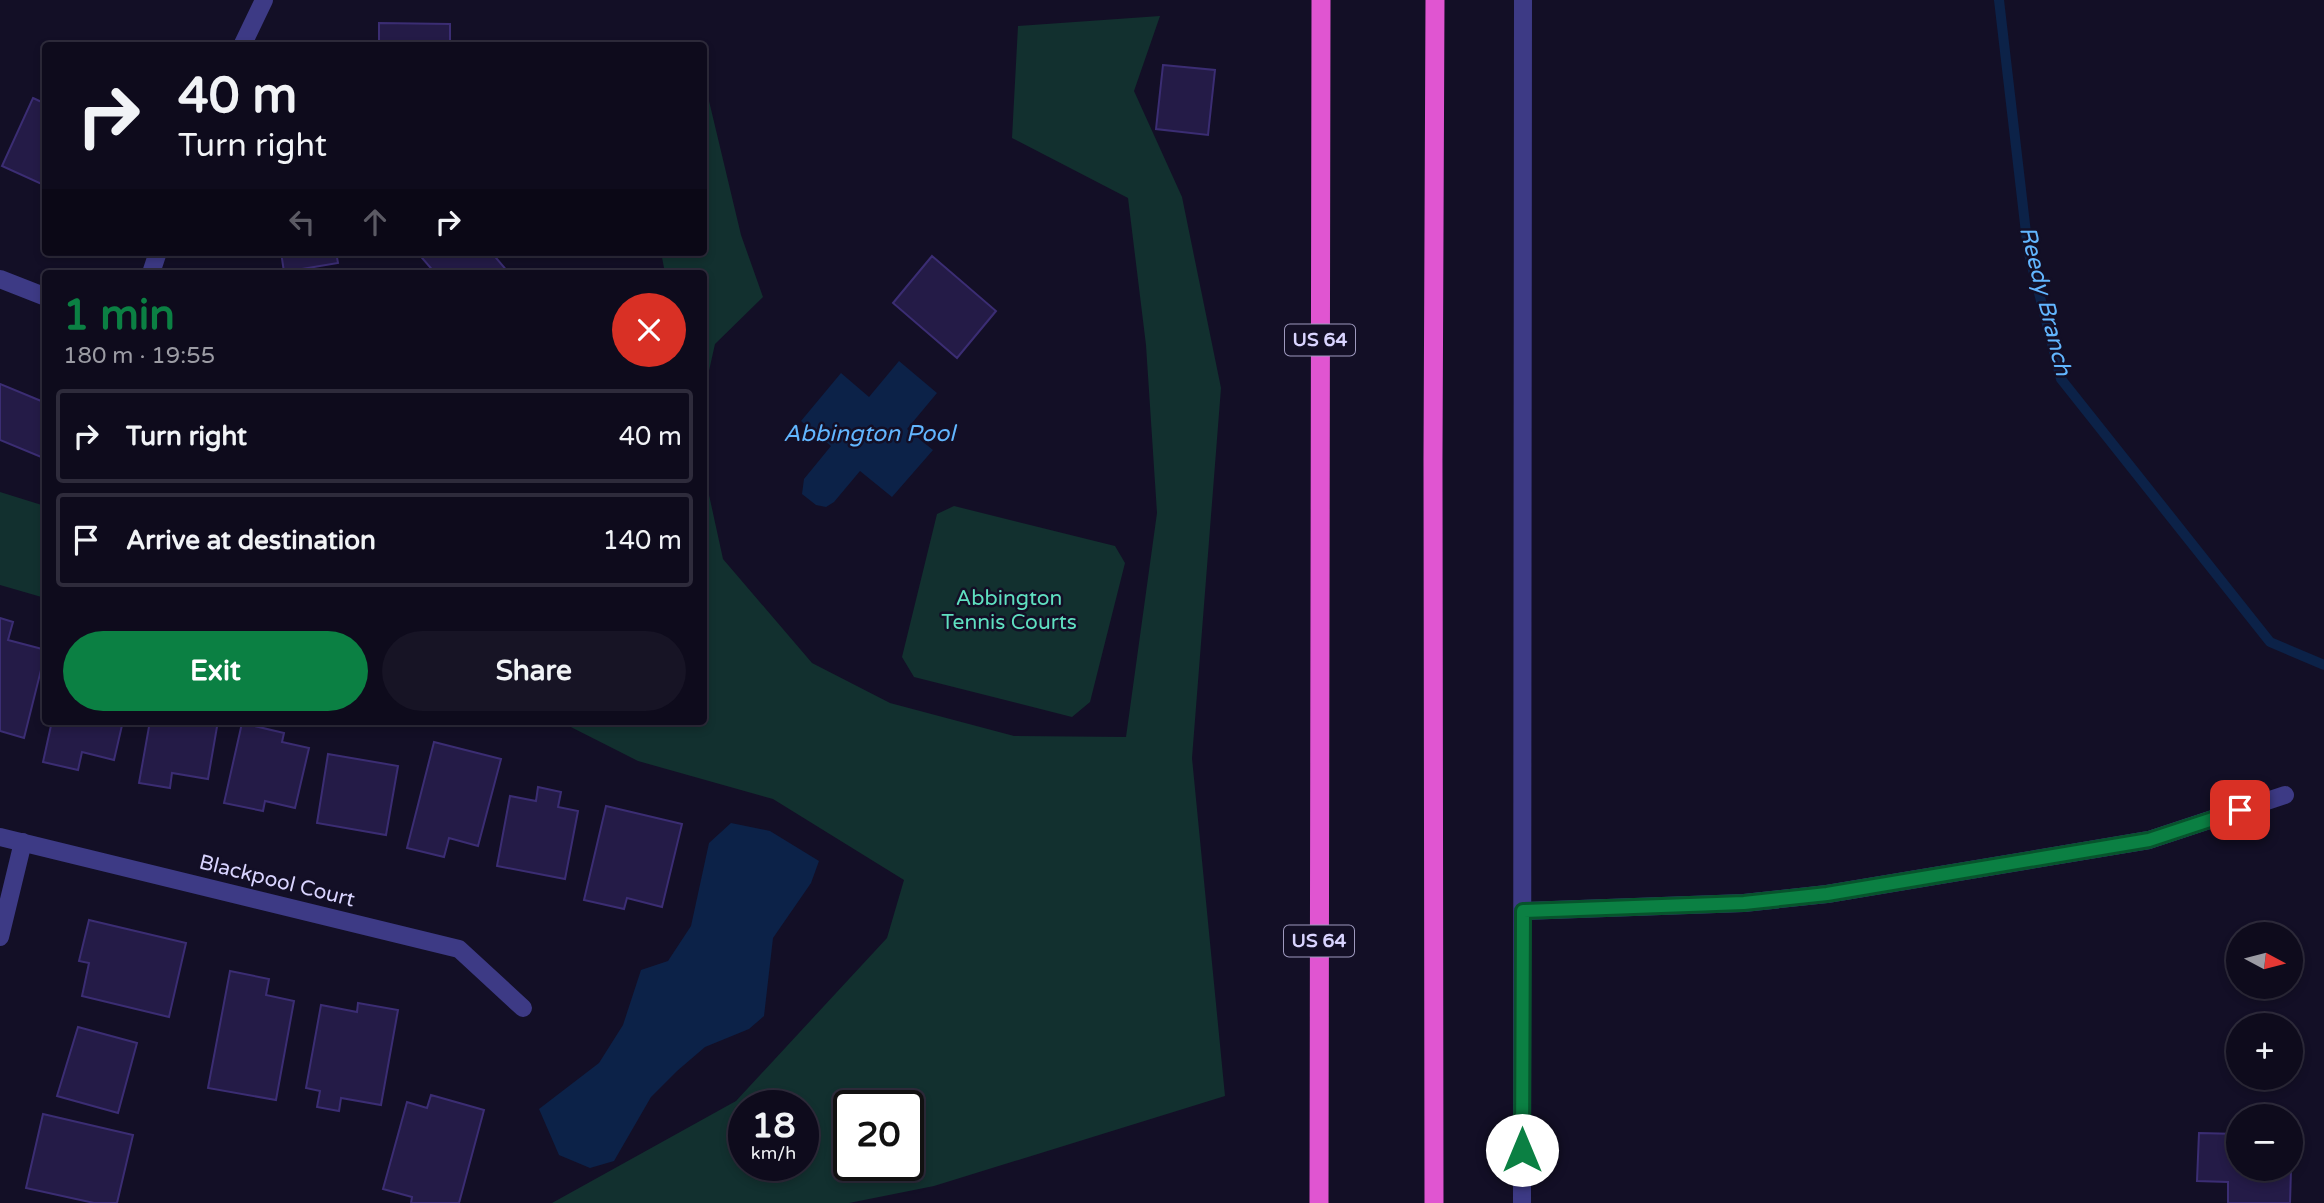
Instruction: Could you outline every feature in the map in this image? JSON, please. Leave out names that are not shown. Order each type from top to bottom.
[{"type":"highway","name":"US 64","points":[[1319,1203],[1321,0]]},
{"type":"highway","points":[[1434,1203],[1435,0]]},
{"type":"street","points":[[244,42],[264,0]]},
{"type":"street","points":[[1522,1203],[1523,0]]},
{"type":"street","points":[[0,279],[42,295]]},
{"type":"street","points":[[1523,911],[1744,903],[1827,894],[2149,840],[2285,796]]},
{"type":"street","name":"Blackpool Court","points":[[0,837],[459,949],[523,1008]]},
{"type":"street","points":[[0,937],[23,842]]},
{"type":"green space","points":[[1160,16],[1134,91],[1182,197],[1221,388],[1192,758],[1225,1096],[934,1186],[849,1203],[552,1203],[728,1105],[728,1181],[819,1181],[819,1090],[746,1090],[887,938],[904,880],[773,799],[638,761],[567,725],[707,725],[707,486],[723,559],[812,663],[890,703],[1014,736],[1126,737],[1157,513],[1146,345],[1128,198],[1012,138],[1018,26]]},
{"type":"green space","points":[[707,93],[741,235],[763,297],[715,344],[707,380],[707,270],[664,270],[662,256],[707,256]]},
{"type":"green space","points":[[0,492],[42,505],[42,597],[0,585]]},
{"type":"green space","name":"Abbington Tennis Courts","points":[[954,506],[1115,546],[1125,563],[1090,702],[1072,717],[914,677],[902,657],[937,514]]},
{"type":"water","name":"Abbington Pool","points":[[899,361],[937,393],[907,429],[933,450],[892,497],[860,471],[834,502],[826,507],[816,505],[802,494],[804,479],[831,446],[801,421],[841,373],[869,397]]},
{"type":"water","points":[[731,823],[770,831],[819,861],[811,883],[773,938],[764,1016],[749,1029],[705,1047],[677,1071],[651,1097],[614,1161],[590,1168],[559,1155],[539,1109],[599,1063],[623,1025],[641,970],[668,961],[691,926],[709,843]]},
{"type":"building","points":[[379,23],[450,24],[450,42],[379,42]]},
{"type":"building","points":[[1163,65],[1215,70],[1208,135],[1156,129]]},
{"type":"building","points":[[33,98],[42,102],[42,184],[2,166]]},
{"type":"building","points":[[282,256],[337,256],[338,263],[284,270]]},
{"type":"building","points":[[420,256],[494,256],[506,270],[432,270]]},
{"type":"building","points":[[932,256],[996,311],[957,358],[893,303]]},
{"type":"building","points":[[0,384],[42,401],[42,457],[0,440]]},
{"type":"building","points":[[0,618],[13,622],[8,640],[42,649],[42,666],[24,738],[0,731]]},
{"type":"building","points":[[51,725],[122,725],[114,760],[82,752],[78,770],[43,762]]},
{"type":"building","points":[[149,725],[217,725],[208,779],[172,773],[170,788],[139,783]]},
{"type":"building","points":[[242,725],[284,733],[282,742],[309,748],[295,808],[265,801],[263,811],[224,803]]},
{"type":"building","points":[[434,742],[501,759],[478,846],[449,838],[444,857],[407,848]]},
{"type":"building","points":[[328,754],[398,766],[386,835],[317,823]]},
{"type":"building","points":[[538,787],[561,792],[558,807],[578,811],[565,879],[497,866],[510,796],[536,801]]},
{"type":"building","points":[[606,806],[682,824],[662,907],[627,898],[624,909],[584,900]]},
{"type":"building","points":[[89,920],[186,943],[169,1017],[82,996],[89,963],[79,961]]},
{"type":"building","points":[[230,971],[269,979],[266,995],[294,1001],[276,1100],[208,1088]]},
{"type":"building","points":[[358,1003],[398,1010],[381,1105],[341,1098],[339,1111],[317,1107],[320,1091],[306,1088],[321,1005],[357,1012]]},
{"type":"building","points":[[78,1027],[137,1043],[118,1113],[57,1096]]},
{"type":"building","points":[[431,1095],[484,1110],[459,1203],[411,1203],[412,1197],[383,1189],[407,1102],[427,1108]]},
{"type":"building","points":[[43,1114],[133,1135],[117,1203],[94,1203],[26,1188]]},
{"type":"building","points":[[2199,1133],[2226,1134],[2226,1181],[2291,1181],[2290,1203],[2228,1203],[2228,1182],[2197,1181]]},
{"type":"waterway","name":"Reedy Branch","points":[[1999,0],[2028,250],[2061,379],[2270,642],[2324,665]]},
{"type":"route","points":[[1522,1150],[1523,911],[1744,903],[1827,894],[2149,840],[2240,810]]}]
